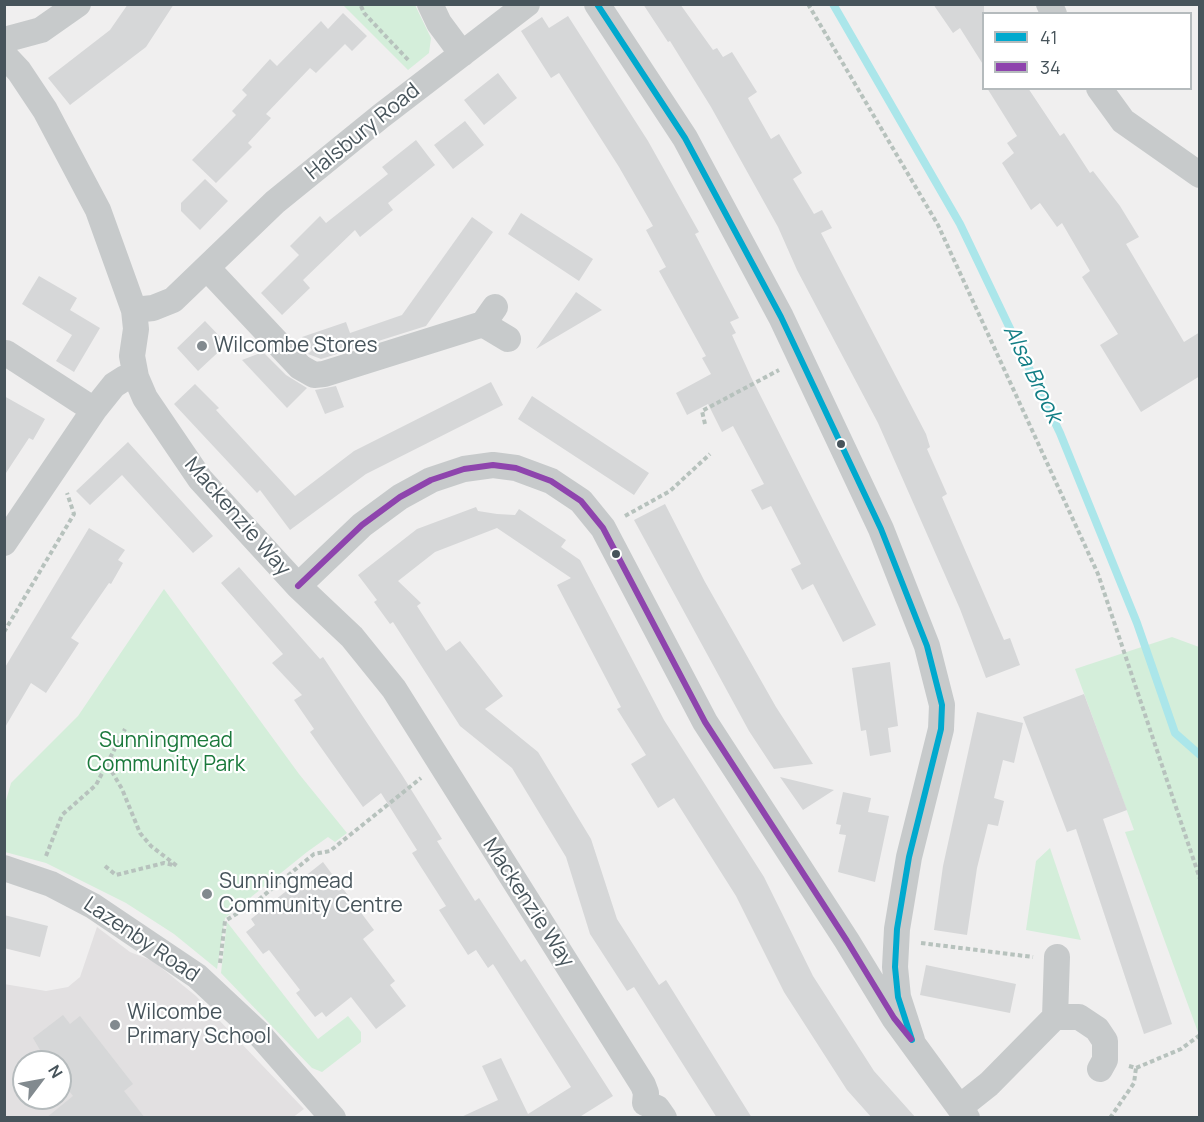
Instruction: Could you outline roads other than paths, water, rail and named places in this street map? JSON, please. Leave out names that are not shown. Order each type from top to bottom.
[{"type":"street","points":[[4,40],[41,30],[78,4]]},
{"type":"street","points":[[430,4],[439,23],[462,54]]},
{"type":"street","name":"Halsbury Road","points":[[134,310],[153,308],[173,300],[208,269],[275,202],[426,81],[527,4]]},
{"type":"street","points":[[597,4],[685,138],[722,203],[801,359],[881,529],[914,607],[938,680],[942,705],[941,729],[909,858],[897,934],[898,997],[912,1040]]},
{"type":"street","name":"Mackenzie Way","points":[[4,56],[29,86],[63,142],[98,210],[134,310],[136,329],[132,356],[136,377],[150,406],[200,479],[298,586],[352,636],[394,689],[643,1085],[646,1093],[645,1113]]},
{"type":"street","points":[[1100,90],[1123,121],[1200,175]]},
{"type":"street","points":[[208,269],[300,367],[314,375],[324,374],[489,315],[508,339]]},
{"type":"street","points":[[6,353],[94,410]]},
{"type":"street","points":[[4,543],[94,410],[114,385],[125,378],[136,377]]},
{"type":"street","points":[[298,586],[362,525],[400,497],[431,480],[464,469],[493,465],[516,468],[551,481],[581,501],[603,528],[705,722],[848,941],[894,1018],[963,1112],[1055,1017],[1057,960]]},
{"type":"street","name":"Lazenby Road","points":[[4,868],[38,879],[110,916],[208,987],[259,1034],[333,1118]]},
{"type":"street","points":[[848,941],[868,946],[886,941],[897,934]]},
{"type":"street","points":[[1055,1017],[1079,1017],[1097,1029],[1105,1041],[1102,1065]]},
{"type":"waterway","name":"Alsa Brook","points":[[833,4],[960,224],[1060,433],[1137,623],[1175,733],[1200,755]]},
{"type":"place","name":"Wilcombe Stores","points":[[202,346]]},
{"type":"place","name":"Sunningmead Community Centre","points":[[207,894]]},
{"type":"place","name":"Wilcombe Primary School","points":[[115,1025]]},
{"type":"park label","name":"Sunningmead Community Park","points":[[166,753]]}]
